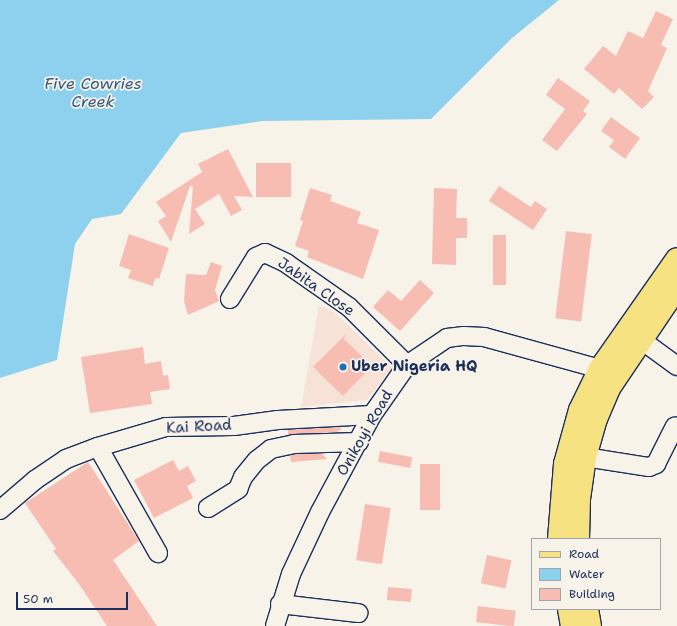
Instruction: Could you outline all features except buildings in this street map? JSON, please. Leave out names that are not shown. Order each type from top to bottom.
[{"type":"main road","points":[[560,538],[560,508],[565,464],[580,410],[600,369],[677,259]]},
{"type":"main road","points":[[578,538],[578,499],[585,457],[596,419],[609,388],[640,339],[677,287]]},
{"type":"main road","points":[[569,610],[572,626]]},
{"type":"main road","points":[[587,610],[590,626]]},
{"type":"street","name":"Jabita Close","points":[[230,299],[256,257],[265,253],[286,263],[349,307],[407,365]]},
{"type":"street","name":"Onikoyi Road","points":[[275,626],[280,604],[320,512],[359,442],[372,415],[407,365],[447,338],[464,336],[484,337],[600,369]]},
{"type":"street","points":[[640,339],[677,366]]},
{"type":"street","name":"Kai Road","points":[[0,510],[36,480],[66,460],[98,447],[166,427],[234,426],[278,420],[372,415]]},
{"type":"street","points":[[585,457],[649,467],[656,464],[675,426]]},
{"type":"street","points":[[208,508],[238,489],[243,477],[257,460],[271,449],[294,444],[359,442]]},
{"type":"street","points":[[98,447],[158,553]]},
{"type":"street","points":[[280,604],[358,613]]},
{"type":"shaded area","points":[[319,306],[332,310],[393,368],[367,400],[301,407]]},
{"type":"water","name":"Five Cowries Creek","points":[[0,0],[559,0],[512,38],[431,119],[262,121],[181,133],[121,214],[92,219],[75,244],[57,360],[0,378]]},
{"type":"place","name":"Uber Nigeria HQ","points":[[343,367]]}]
